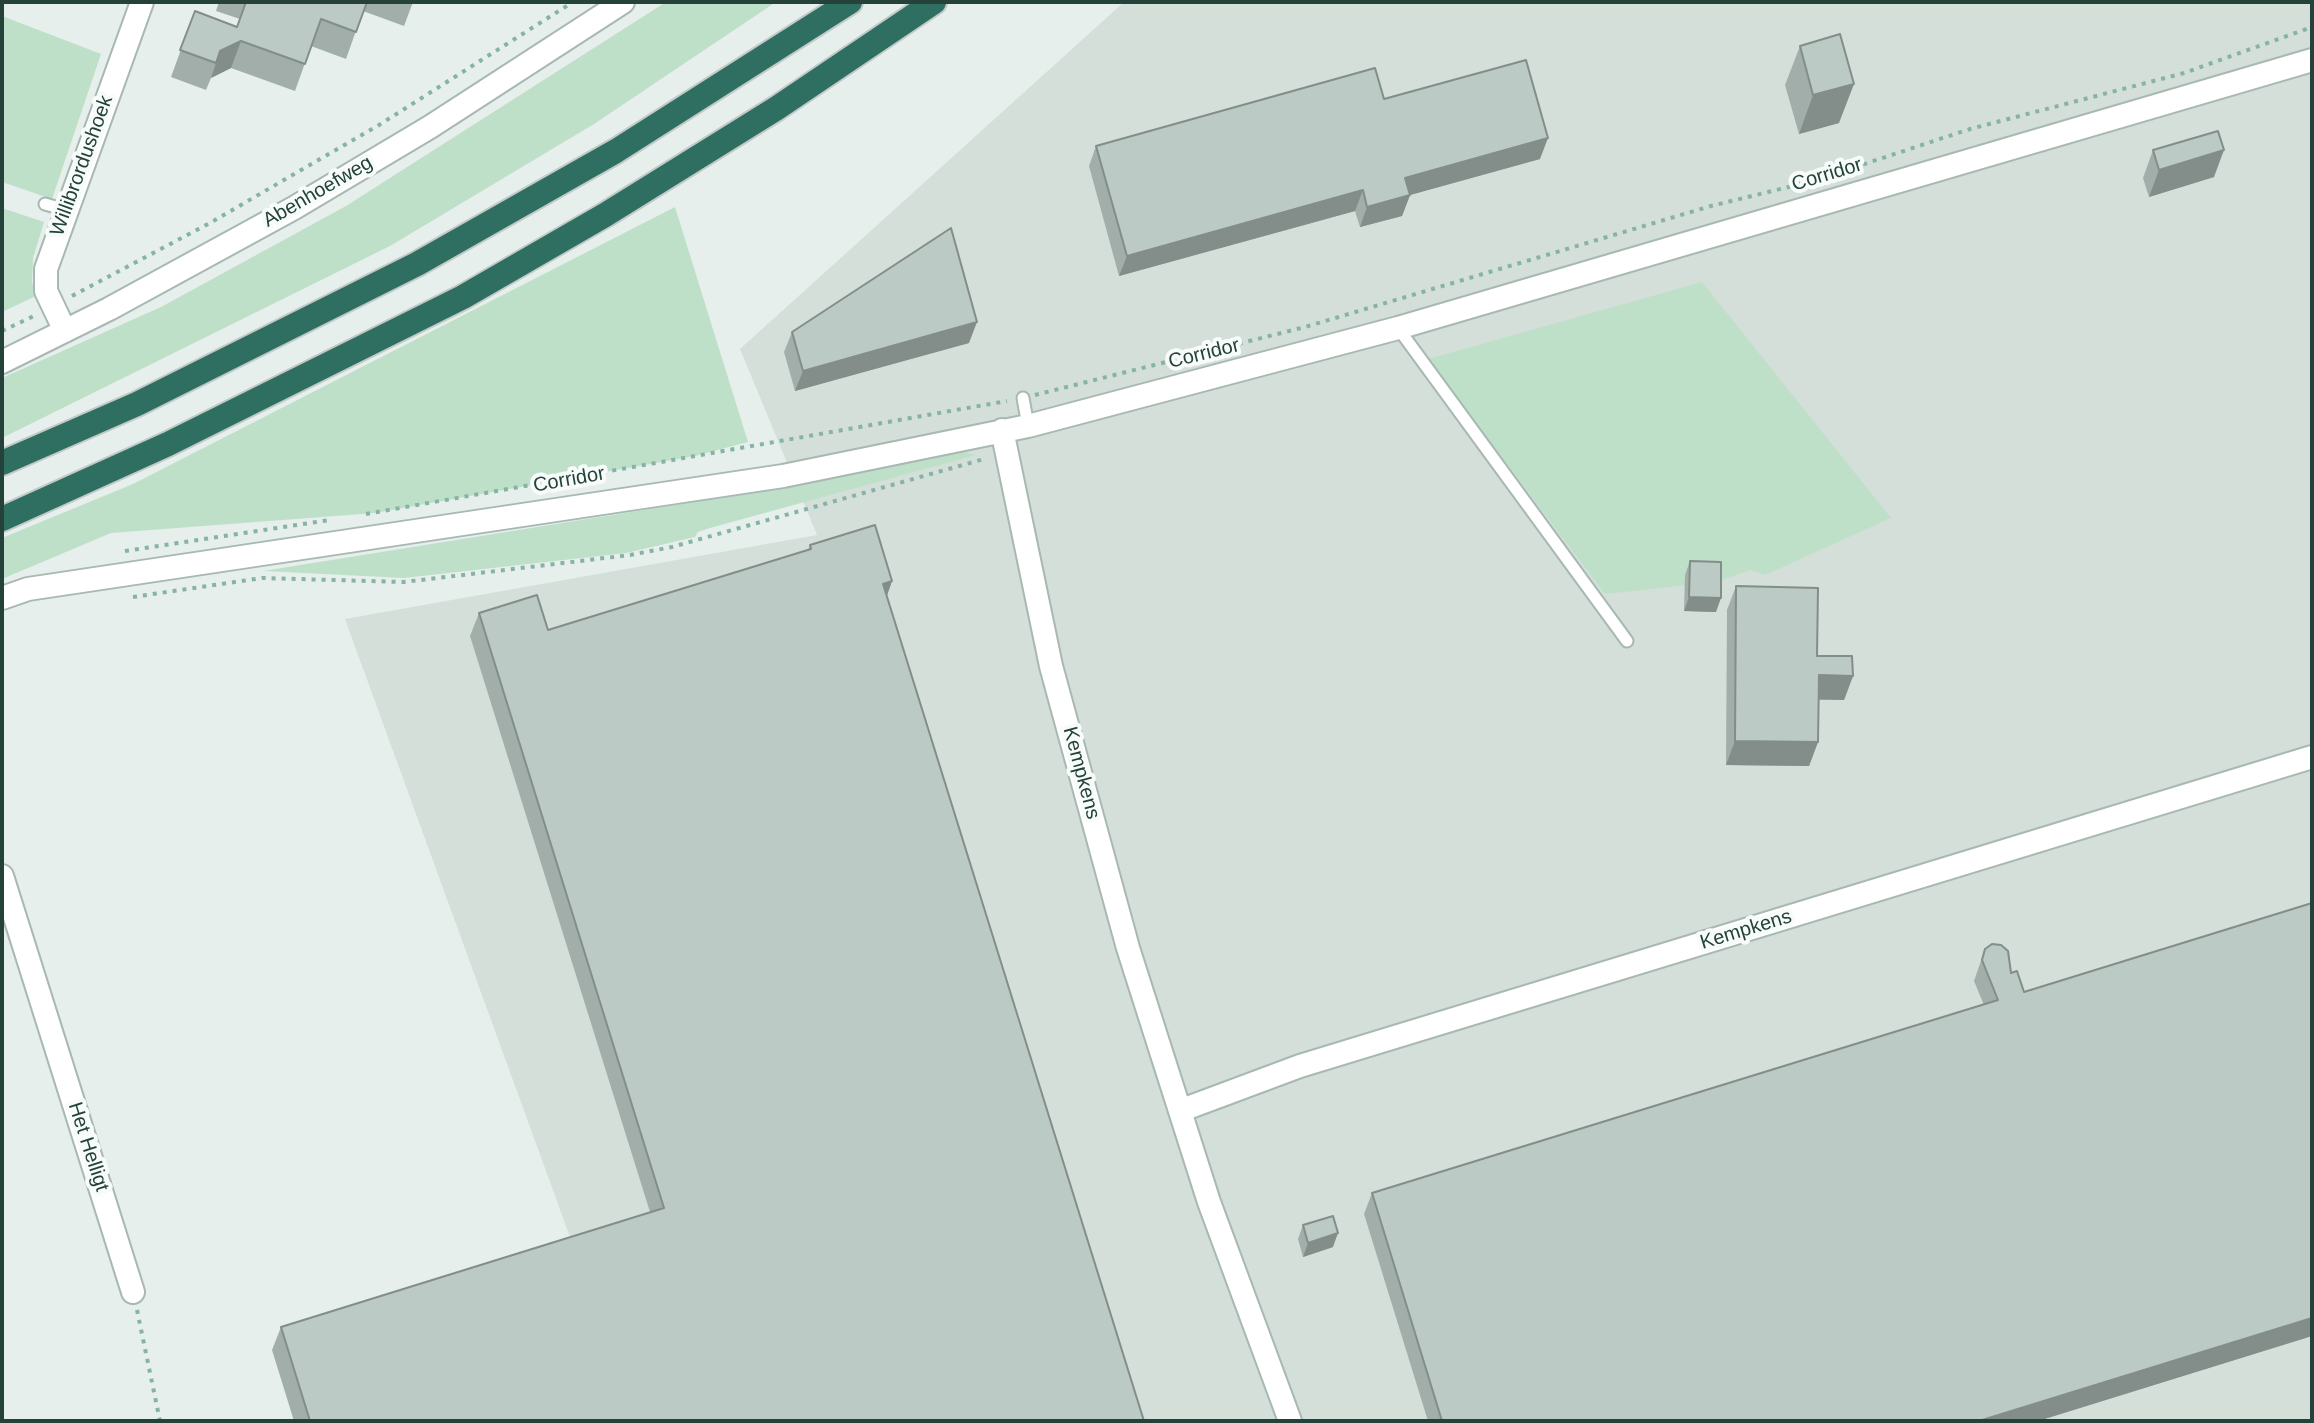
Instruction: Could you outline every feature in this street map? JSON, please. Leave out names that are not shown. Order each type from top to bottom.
[{"type":"highway","points":[[2,463],[137,404],[417,264],[616,151],[850,2]]},
{"type":"highway","points":[[2,519],[168,444],[463,297],[605,215],[777,108],[934,2]]},
{"type":"street","name":"Willibrordushoek","points":[[65,331],[46,291],[45,278],[56,207],[142,2]]},
{"type":"street","name":"Abenhoefweg","points":[[2,362],[307,200],[443,118],[623,2]]},
{"type":"street","name":"Corridor","points":[[2,598],[28,589],[783,476],[1028,426],[1398,328],[2312,60]]},
{"type":"street","name":"Kempkens","points":[[1002,430],[1051,666],[1128,948],[1209,1202],[1290,1421]]},
{"type":"street","name":"Kempkens","points":[[1182,1110],[1300,1066],[2312,757]]},
{"type":"street","name":"Het Helligt","points":[[2,876],[133,1292]]},
{"type":"lane","points":[[1398,328],[1627,641]]},
{"type":"lane","points":[[1023,398],[1028,426]]},
{"type":"path","name":"Abenhoefweg","points":[[65,300],[208,224],[379,125],[573,2]]},
{"type":"path","name":"Corridor","points":[[361,515],[712,456],[896,417],[1023,398],[1291,331],[1711,206],[1813,181],[1970,129],[2184,73],[2312,27]]},
{"type":"path","points":[[2,331],[41,312]]},
{"type":"path","points":[[120,597],[262,578],[404,582],[630,555],[672,547],[1006,453]]},
{"type":"path","points":[[117,555],[131,548],[331,520]]},
{"type":"path","points":[[133,1292],[160,1421]]},
{"type":"shaded area","points":[[1124,2],[2312,2],[2312,1421],[637,1421],[345,619],[817,535],[740,349]]},
{"type":"green space","points":[[666,2],[776,2],[594,124],[390,246],[2,438],[2,378],[161,307],[346,206]]},
{"type":"green space","points":[[2,16],[101,54],[52,199],[2,182]]},
{"type":"green space","points":[[675,207],[748,442],[695,456],[375,513],[111,533],[2,579],[2,538],[133,484]]},
{"type":"green space","points":[[2,208],[44,222],[33,258],[32,282],[36,296],[2,312]]},
{"type":"green space","points":[[1702,282],[1891,518],[1765,575],[1750,570],[1716,582],[1605,594],[1428,359]]},
{"type":"green space","points":[[960,451],[976,455],[710,528],[698,532],[695,537],[626,553],[404,578],[263,571],[687,503]]},
{"type":"building","points":[[246,2],[367,2],[356,32],[321,19],[305,64],[241,41],[220,51],[216,63],[180,50],[195,11],[237,27]]},
{"type":"building","points":[[1840,34],[1854,84],[1813,95],[1800,46]]},
{"type":"building","points":[[1526,60],[1548,138],[1405,178],[1410,195],[1367,207],[1363,190],[1127,256],[1096,146],[1375,68],[1384,99]]},
{"type":"building","points":[[2218,131],[2224,150],[2159,170],[2153,150]]},
{"type":"building","points":[[951,228],[977,322],[803,371],[792,332]]},
{"type":"building","points":[[875,525],[892,581],[883,584],[1144,1421],[310,1421],[281,1327],[664,1208],[479,613],[537,595],[548,630],[811,549],[810,545]]},
{"type":"building","points":[[1690,561],[1721,562],[1721,598],[1689,597]]},
{"type":"building","points":[[1736,586],[1818,588],[1817,656],[1852,656],[1853,676],[1819,675],[1818,742],[1735,741]]},
{"type":"building","points":[[2312,903],[2312,1318],[1979,1421],[1442,1421],[1372,1193],[1998,1000],[1982,960],[1985,949],[1992,944],[2001,945],[2008,951],[2011,973],[2017,971],[2024,992]]},
{"type":"building","points":[[1333,1216],[1338,1233],[1308,1243],[1303,1225]]}]
